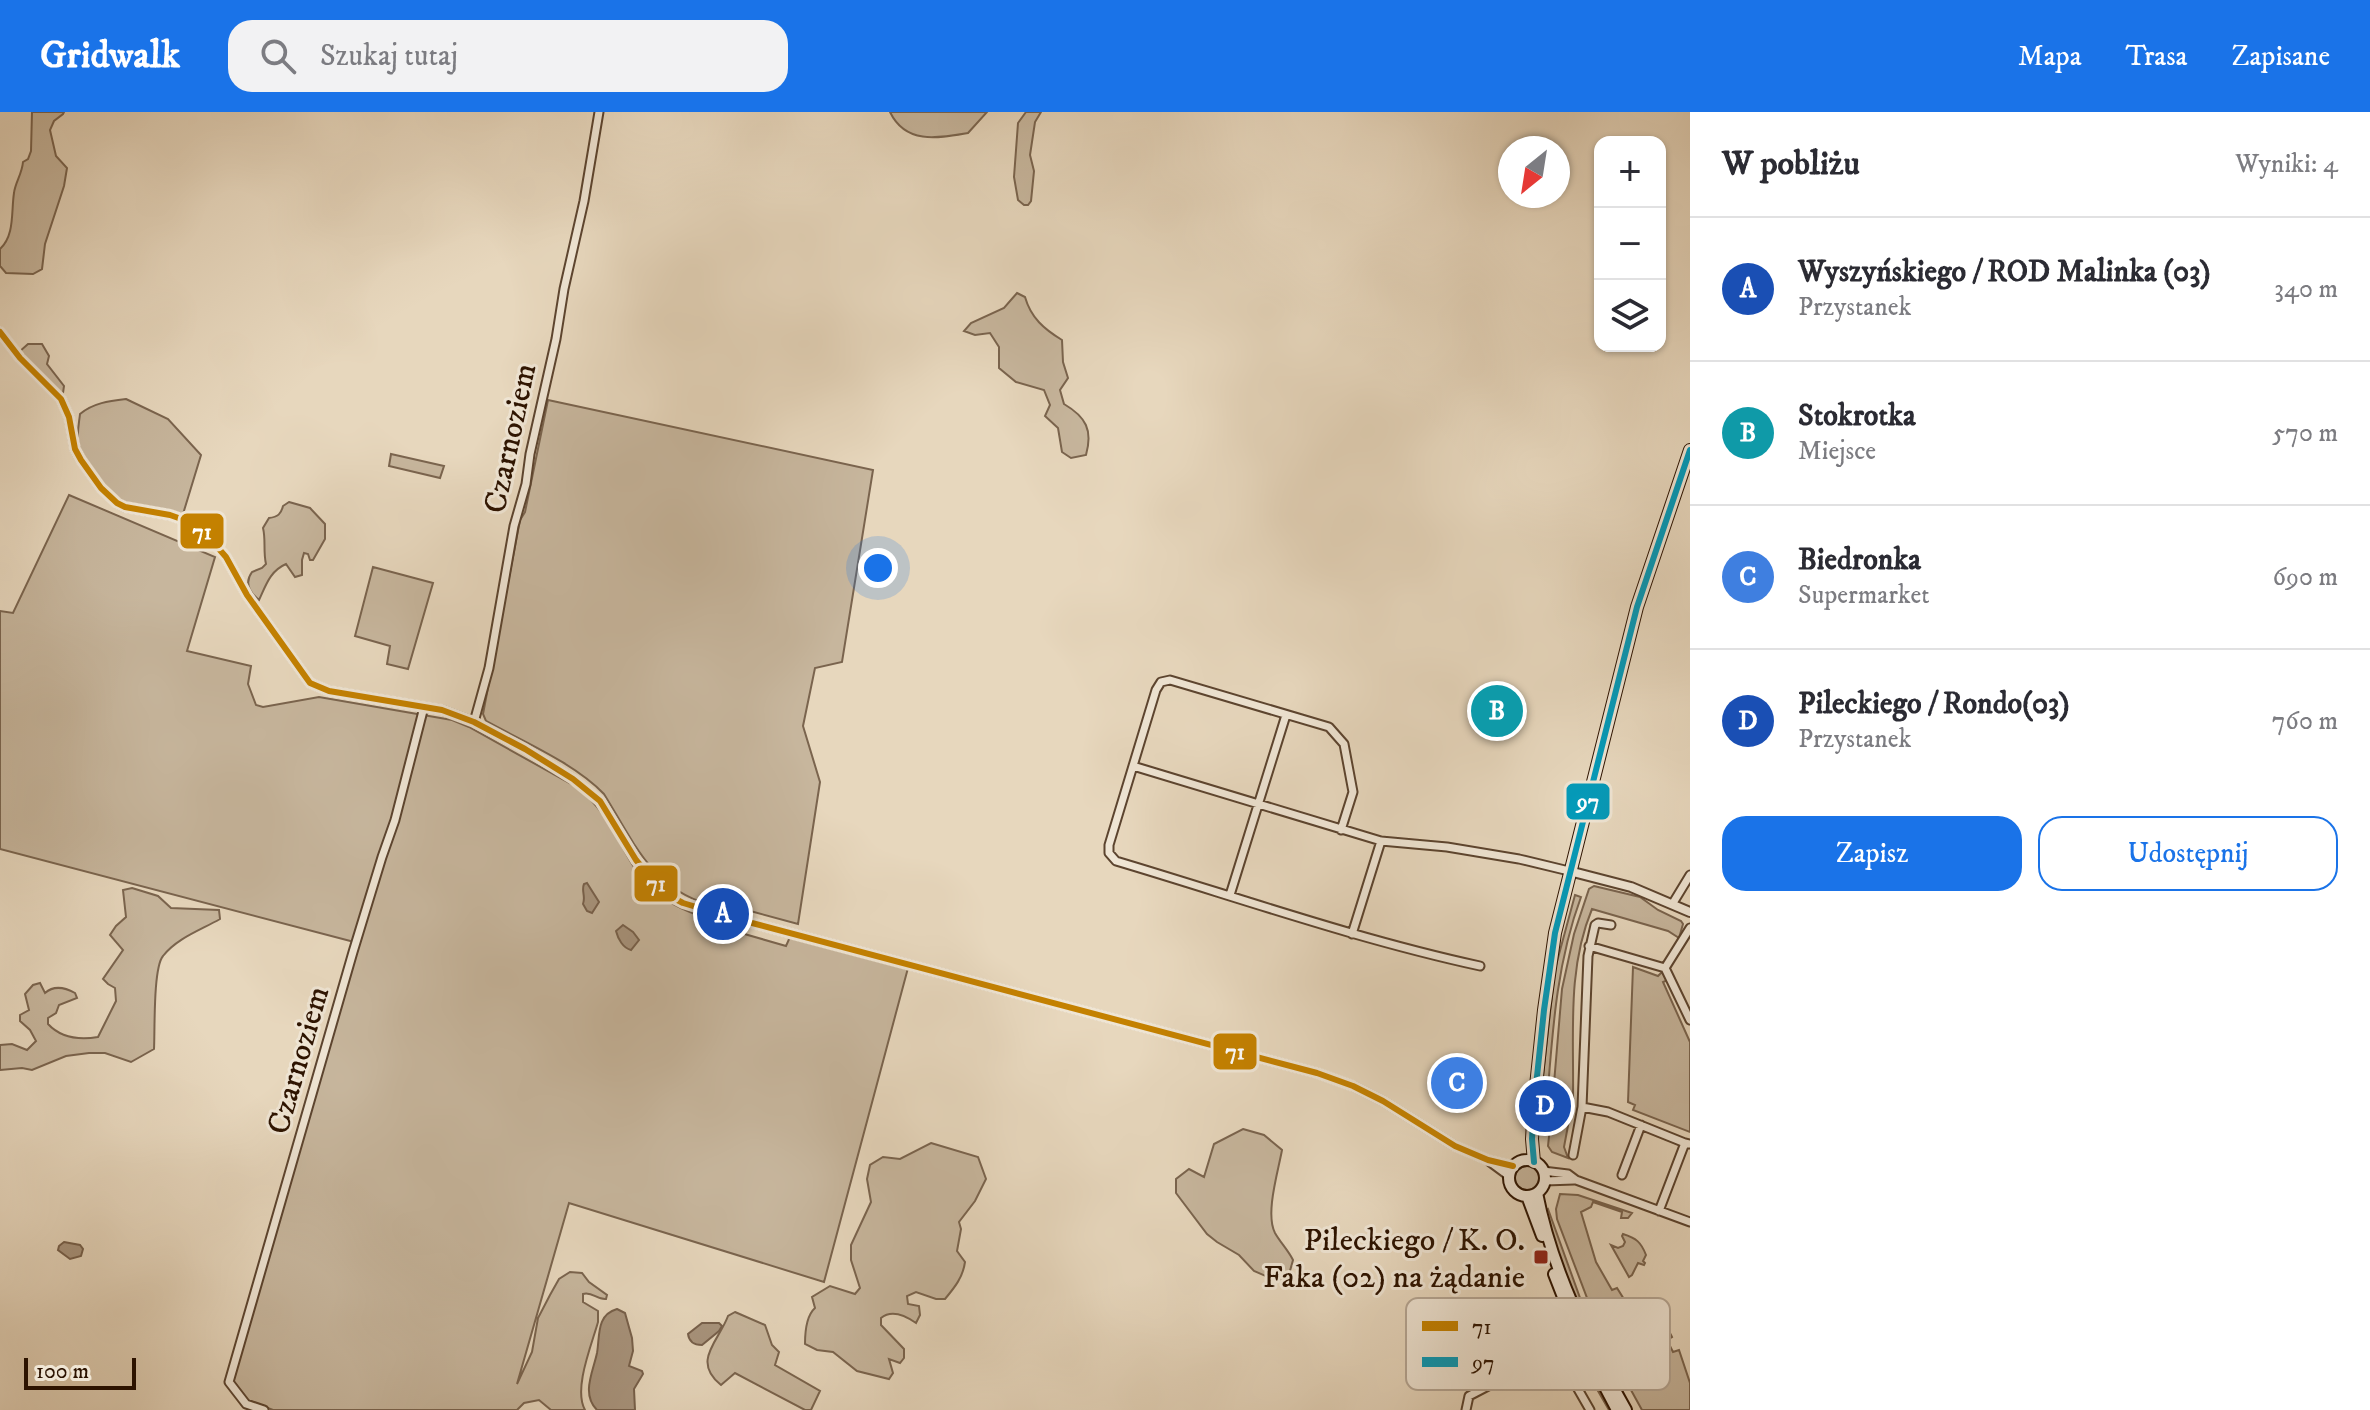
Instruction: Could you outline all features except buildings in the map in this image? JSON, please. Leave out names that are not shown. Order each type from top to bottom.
[{"type":"main road","points":[[1563,1298],[1532,1195],[1544,1176],[1530,1161],[1550,962],[1569,871],[1633,622],[1690,450]]},
{"type":"main road","points":[[1530,1161],[1511,1171],[1512,1188],[1516,1193],[1532,1195]]},
{"type":"main road","points":[[1608,1390],[1617,1410]]},
{"type":"main road","points":[[1614,1390],[1626,1410]]},
{"type":"street","name":"Czarnoziem","points":[[474,722],[489,668],[514,526],[526,484],[556,339],[599,112]]},
{"type":"street","points":[[0,332],[20,358],[61,399],[69,417],[75,449],[101,488],[125,507],[170,515],[187,521],[205,533],[226,557],[247,595],[310,683],[329,691],[442,710],[474,722],[525,749],[600,801],[626,847],[664,893],[683,903],[1317,1073],[1383,1101],[1440,1137],[1511,1171]]},
{"type":"street","points":[[1341,830],[1353,792],[1344,744],[1329,727],[1170,680],[1161,682],[1156,690],[1109,853],[1116,861],[1352,934],[1480,966]]},
{"type":"street","name":"Czarnoziem","points":[[264,1410],[246,1404],[229,1382],[353,952],[395,820],[424,707]]},
{"type":"street","points":[[1230,895],[1286,715]]},
{"type":"street","points":[[1133,766],[1381,841],[1447,847],[1519,859],[1631,887],[1690,912]]},
{"type":"street","points":[[1352,934],[1381,841]]},
{"type":"street","points":[[1673,903],[1690,875]]},
{"type":"street","points":[[1573,1155],[1582,1107],[1589,946],[1595,925],[1611,925]]},
{"type":"street","points":[[1665,968],[1690,928]]},
{"type":"street","points":[[1589,946],[1665,968],[1690,1020]]},
{"type":"street","points":[[1582,1107],[1608,1112],[1688,1144],[1659,1211]]},
{"type":"street","points":[[1622,1175],[1641,1125]]},
{"type":"street","points":[[1544,1176],[1576,1180],[1690,1222]]},
{"type":"street","points":[[1466,1410],[1469,1396],[1480,1390]]},
{"type":"street","points":[[1579,1390],[1590,1410]]},
{"type":"shaded area","points":[[32,112],[64,112],[50,130],[56,156],[67,168],[45,244],[42,269],[33,274],[6,273],[0,266],[0,249],[10,230],[15,189],[23,162],[31,151]]},
{"type":"shaded area","points":[[890,112],[987,112],[968,133],[924,137],[905,130]]},
{"type":"shaded area","points":[[1026,112],[1041,112],[1035,122],[1030,155],[1034,171],[1031,201],[1024,205],[1018,200],[1014,177],[1018,123]]},
{"type":"shaded area","points":[[1017,293],[1025,297],[1039,322],[1062,340],[1063,362],[1068,378],[1060,390],[1064,404],[1078,414],[1086,425],[1089,438],[1086,455],[1071,458],[1062,452],[1058,428],[1045,416],[1050,405],[1044,390],[1016,382],[999,368],[999,347],[990,333],[975,335],[964,331],[971,323],[1004,308]]},
{"type":"shaded area","points":[[28,344],[42,344],[49,356],[47,364],[64,386],[63,393],[60,395],[19,352]]},
{"type":"shaded area","points":[[126,399],[168,419],[201,455],[183,514],[133,506],[116,497],[100,481],[82,454],[78,438],[80,414],[96,405]]},
{"type":"shaded area","points":[[548,400],[873,470],[842,662],[815,668],[803,726],[820,782],[798,924],[710,900],[708,904],[672,887],[634,845],[604,794],[592,783],[548,754],[486,721],[483,714],[520,520],[525,512]]},
{"type":"shaded area","points":[[391,454],[444,466],[440,478],[389,466]]},
{"type":"shaded area","points":[[69,495],[215,557],[187,651],[251,666],[248,684],[256,705],[263,707],[319,697],[452,720],[580,789],[605,817],[643,880],[676,906],[727,926],[727,929],[786,946],[790,937],[908,968],[824,1282],[569,1203],[517,1384],[532,1352],[538,1318],[559,1279],[570,1272],[582,1273],[607,1295],[603,1299],[583,1294],[583,1302],[598,1311],[598,1322],[582,1379],[585,1410],[551,1410],[539,1400],[524,1403],[517,1410],[273,1410],[245,1399],[233,1380],[358,943],[0,849],[0,611],[13,613]]},
{"type":"shaded area","points":[[289,502],[310,508],[325,524],[325,539],[313,560],[304,553],[302,575],[295,577],[286,564],[269,579],[259,600],[248,584],[252,572],[266,564],[263,528],[269,518],[279,515]]},
{"type":"shaded area","points":[[373,567],[433,583],[408,669],[387,664],[390,646],[355,636]]},
{"type":"shaded area","points":[[587,883],[599,902],[592,913],[583,904],[583,887]]},
{"type":"shaded area","points":[[1594,886],[1640,897],[1683,924],[1679,938],[1668,931],[1592,909],[1575,978],[1573,1097],[1554,1096],[1562,989],[1574,934],[1589,889]]},
{"type":"shaded area","points":[[132,888],[158,896],[171,908],[219,910],[220,919],[175,944],[163,956],[156,986],[154,1049],[131,1062],[105,1053],[89,1053],[66,1056],[32,1070],[0,1070],[0,1045],[12,1044],[27,1050],[36,1041],[20,1021],[20,1015],[29,1010],[25,994],[33,985],[40,983],[45,993],[60,988],[75,993],[77,998],[59,1005],[56,1013],[48,1018],[48,1024],[53,1029],[71,1037],[98,1037],[116,1001],[115,988],[103,979],[123,950],[110,935],[126,917],[123,890]]},
{"type":"shaded area","points":[[1575,895],[1581,897],[1562,968],[1548,1089],[1545,1089],[1543,1075],[1555,969]]},
{"type":"shaded area","points":[[623,925],[639,940],[631,950],[623,945],[616,931]]},
{"type":"shaded area","points":[[1633,967],[1658,976],[1662,972],[1668,980],[1663,982],[1690,1042],[1690,1132],[1633,1110],[1635,1105],[1628,1102]]},
{"type":"shaded area","points":[[1553,1098],[1573,1099],[1564,1147],[1568,1158],[1552,1152],[1548,1146]]},
{"type":"shaded area","points":[[1243,1129],[1264,1135],[1282,1150],[1271,1215],[1275,1233],[1293,1260],[1288,1278],[1275,1280],[1254,1271],[1239,1255],[1207,1234],[1176,1193],[1176,1179],[1189,1169],[1204,1177],[1214,1144]]},
{"type":"shaded area","points":[[931,1143],[978,1157],[986,1179],[959,1222],[961,1229],[957,1251],[965,1262],[962,1272],[945,1299],[916,1292],[907,1296],[908,1304],[919,1306],[920,1315],[916,1323],[894,1314],[881,1318],[881,1325],[904,1349],[904,1358],[900,1363],[889,1359],[893,1373],[889,1379],[857,1371],[833,1352],[817,1350],[805,1344],[808,1320],[815,1308],[812,1297],[830,1286],[855,1294],[860,1288],[851,1260],[851,1245],[871,1202],[867,1179],[870,1165],[883,1157],[900,1159]]},
{"type":"shaded area","points":[[1527,1166],[1535,1170],[1539,1178],[1535,1186],[1527,1190],[1519,1186],[1515,1178],[1519,1170]]},
{"type":"shaded area","points":[[1560,1194],[1578,1195],[1632,1213],[1628,1218],[1621,1218],[1622,1212],[1593,1202],[1591,1207],[1581,1212],[1596,1262],[1612,1290],[1617,1288],[1623,1298],[1587,1298],[1556,1209]]},
{"type":"shaded area","points":[[1548,1209],[1580,1298],[1573,1298],[1544,1211]]},
{"type":"shaded area","points":[[1623,1234],[1638,1241],[1646,1255],[1644,1265],[1638,1263],[1629,1277],[1611,1245],[1618,1248],[1623,1246]]},
{"type":"shaded area","points":[[64,1242],[80,1245],[83,1249],[81,1256],[70,1259],[58,1250]]},
{"type":"shaded area","points":[[617,1309],[625,1313],[632,1338],[629,1366],[643,1374],[634,1389],[635,1410],[597,1410],[592,1404],[589,1390],[600,1327],[605,1316]]},
{"type":"shaded area","points":[[735,1312],[765,1325],[772,1345],[779,1352],[775,1365],[820,1391],[811,1410],[805,1410],[735,1373],[721,1385],[712,1376],[708,1368],[710,1351],[728,1316]]},
{"type":"shaded area","points":[[702,1323],[719,1323],[722,1326],[702,1345],[691,1341],[688,1334]]},
{"type":"shaded area","points":[[1670,1346],[1673,1352],[1679,1350],[1690,1383],[1690,1410],[1642,1410],[1631,1390],[1670,1390]]},
{"type":"shaded area","points":[[1597,1390],[1602,1390],[1613,1410],[1609,1410]]},
{"type":"transit line","name":"71","points":[[0,332],[20,358],[61,399],[69,417],[75,449],[101,488],[125,507],[170,515],[187,521],[205,533],[226,557],[247,595],[310,683],[329,691],[442,710],[474,722],[525,749],[573,779],[600,801],[636,860],[664,893],[683,903],[733,918],[1317,1073],[1383,1101],[1455,1146],[1488,1160],[1513,1166]]},
{"type":"transit line","name":"97","points":[[1534,1162],[1534,1105],[1555,933],[1637,607],[1690,450]]},
{"type":"place","name":"Stokrotka","points":[[1497,711]]},
{"type":"place","name":"Wyszyńskiego / ROD Malinka (03)","points":[[723,914]]},
{"type":"place","name":"Biedronka","points":[[1457,1083]]},
{"type":"place","name":"Pileckiego / Rondo(03)","points":[[1545,1106]]},
{"type":"place","name":"Pileckiego / K. O. Faka (02) na żądanie","points":[[1541,1257]]}]
